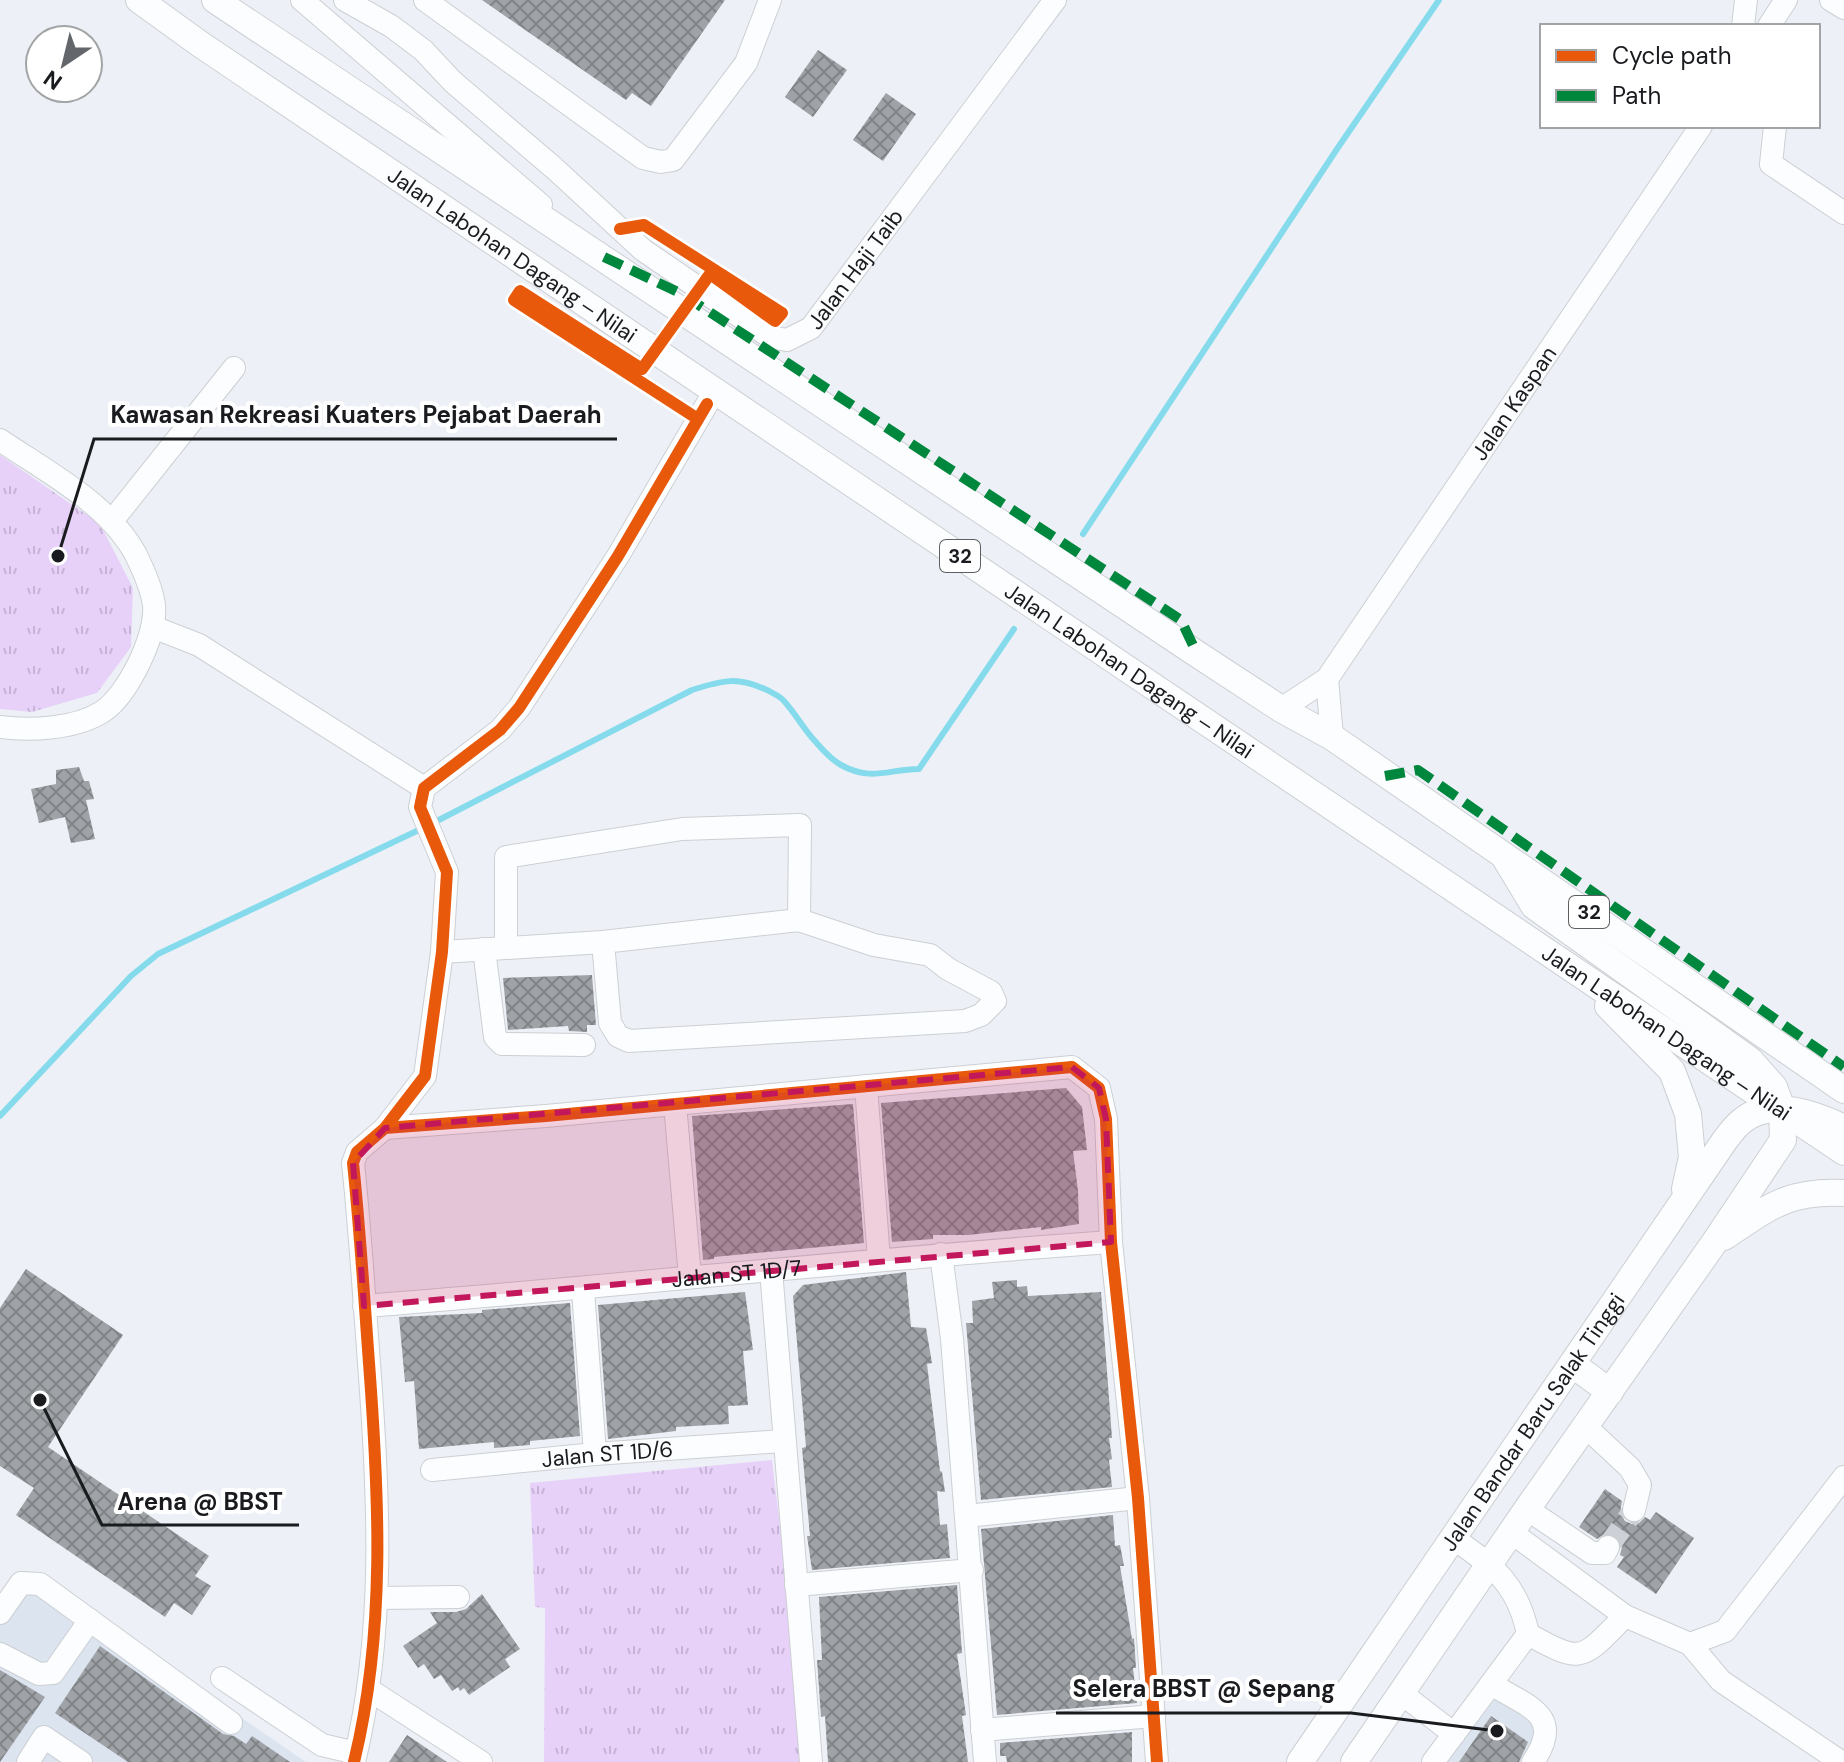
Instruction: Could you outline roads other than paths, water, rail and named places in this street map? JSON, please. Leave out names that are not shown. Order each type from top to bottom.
[{"type":"main road","name":"Jalan Labohan Dagang ‒ Nilai","points":[[139,0],[1844,1152]]},
{"type":"main road","name":"32","points":[[215,0],[1281,709],[1332,737],[1844,1090]]},
{"type":"main road","points":[[1354,1762],[1783,1140],[1782,1109],[1774,1087],[1750,1060],[1534,906],[1502,852]]},
{"type":"main road","points":[[1516,931],[1606,1003],[1672,1071],[1688,1114],[1692,1157],[1682,1200]]},
{"type":"main road","points":[[1782,1109],[1805,1112],[1844,1128]]},
{"type":"main road","name":"Jalan Bandar Baru Salak Tinggi","points":[[1300,1762],[1725,1140],[1742,1120],[1756,1112],[1782,1109]]},
{"type":"main road","points":[[1714,1243],[1777,1202],[1818,1192],[1844,1193]]},
{"type":"main road","points":[[1572,1364],[1610,1392]]},
{"type":"street","name":"Jalan Haji Taib","points":[[345,0],[391,26],[423,50],[453,82],[554,168],[643,250],[770,337],[787,340],[811,328],[1055,0]]},
{"type":"street","points":[[425,0],[643,158],[661,162],[673,160],[746,63],[770,0]]},
{"type":"street","points":[[1743,24],[1746,0]]},
{"type":"street","points":[[1770,24],[1788,0]]},
{"type":"street","points":[[1786,24],[1788,0]]},
{"type":"street","points":[[1831,0],[1844,8]]},
{"type":"street","points":[[305,1],[604,257]]},
{"type":"street","points":[[437,116],[413,93],[408,82],[410,74],[419,69],[453,82]]},
{"type":"street","name":"Jalan Kaspan","points":[[1327,679],[1700,128]]},
{"type":"street","points":[[1775,128],[1771,164],[1844,213]]},
{"type":"street","points":[[112,521],[234,368]]},
{"type":"street","points":[[222,1678],[319,1754],[355,1757],[368,1689],[378,1598],[377,1475],[353,1163],[357,1152],[385,1128],[425,1076],[442,952],[447,872],[420,807],[424,788],[500,730],[519,708],[618,556],[707,404]]},
{"type":"street","points":[[0,440],[83,496],[112,521],[136,554],[154,604],[153,627],[128,686],[101,712],[67,725],[23,730],[0,727]]},
{"type":"street","points":[[153,627],[199,645],[424,788]]},
{"type":"street","points":[[1281,709],[1327,679],[1332,737]]},
{"type":"street","points":[[584,1045],[502,1044],[495,1037],[495,948],[506,857],[682,829],[800,825],[799,920]]},
{"type":"street","points":[[442,952],[603,942],[799,920],[874,945],[930,955],[948,969],[991,992],[995,1001],[981,1015],[965,1021],[629,1041],[618,1036],[610,1023],[603,942]]},
{"type":"street","points":[[385,1128],[1072,1067],[1099,1088],[1106,1119],[1111,1242],[1138,1498],[1157,1762]]},
{"type":"street","points":[[866,1086],[879,1260]]},
{"type":"street","points":[[675,1104],[690,1277]]},
{"type":"street","name":"Jalan ST 1D/7","points":[[364,1306],[583,1290],[941,1254],[1111,1242]]},
{"type":"street","points":[[941,1254],[952,1339],[985,1762]]},
{"type":"street","points":[[771,1270],[811,1762]]},
{"type":"street","points":[[583,1290],[595,1454]]},
{"type":"street","points":[[1586,1427],[1630,1468],[1640,1485],[1634,1510]]},
{"type":"street","name":"Jalan ST 1D/6","points":[[432,1470],[595,1454],[783,1441]]},
{"type":"street","points":[[1690,1644],[1725,1631],[1844,1477]]},
{"type":"street","points":[[967,1516],[1138,1498]]},
{"type":"street","points":[[1527,1509],[1592,1553],[1605,1553],[1608,1547]]},
{"type":"street","points":[[1511,1532],[1625,1616],[1690,1644],[1721,1681],[1841,1762]]},
{"type":"street","points":[[1454,1539],[1490,1563],[1515,1594],[1528,1634],[1563,1654],[1581,1655],[1625,1616]]},
{"type":"street","points":[[796,1585],[972,1570]]},
{"type":"street","points":[[0,1613],[21,1583],[40,1584],[231,1723]]},
{"type":"street","points":[[378,1598],[458,1597]]},
{"type":"street","points":[[0,1654],[39,1674],[53,1673],[90,1620]]},
{"type":"street","points":[[1433,1762],[1528,1634]]},
{"type":"street","points":[[1491,1684],[1538,1714],[1546,1728],[1546,1743],[1533,1762]]},
{"type":"street","points":[[368,1689],[481,1762]]},
{"type":"street","points":[[1401,1693],[1454,1734]]},
{"type":"street","points":[[982,1730],[1154,1716]]},
{"type":"street","points":[[28,1762],[44,1737],[81,1762]]},
{"type":"waterway","points":[[1083,534],[1439,0]]},
{"type":"waterway","points":[[433,823],[692,690],[722,682],[748,683],[779,696],[826,754],[852,770],[871,774],[919,769],[1014,629]]},
{"type":"waterway","points":[[0,1116],[131,976],[158,954],[423,828]]},
{"type":"tunnel","points":[[1608,1547],[1634,1510]]},
{"type":"place","name":"Kawasan Rekreasi Kuaters Pejabat Daerah","points":[[58,556]]},
{"type":"place","name":"Arena @ BBST","points":[[40,1400]]},
{"type":"place","name":"Selera BBST @ Sepang","points":[[1497,1731]]}]
